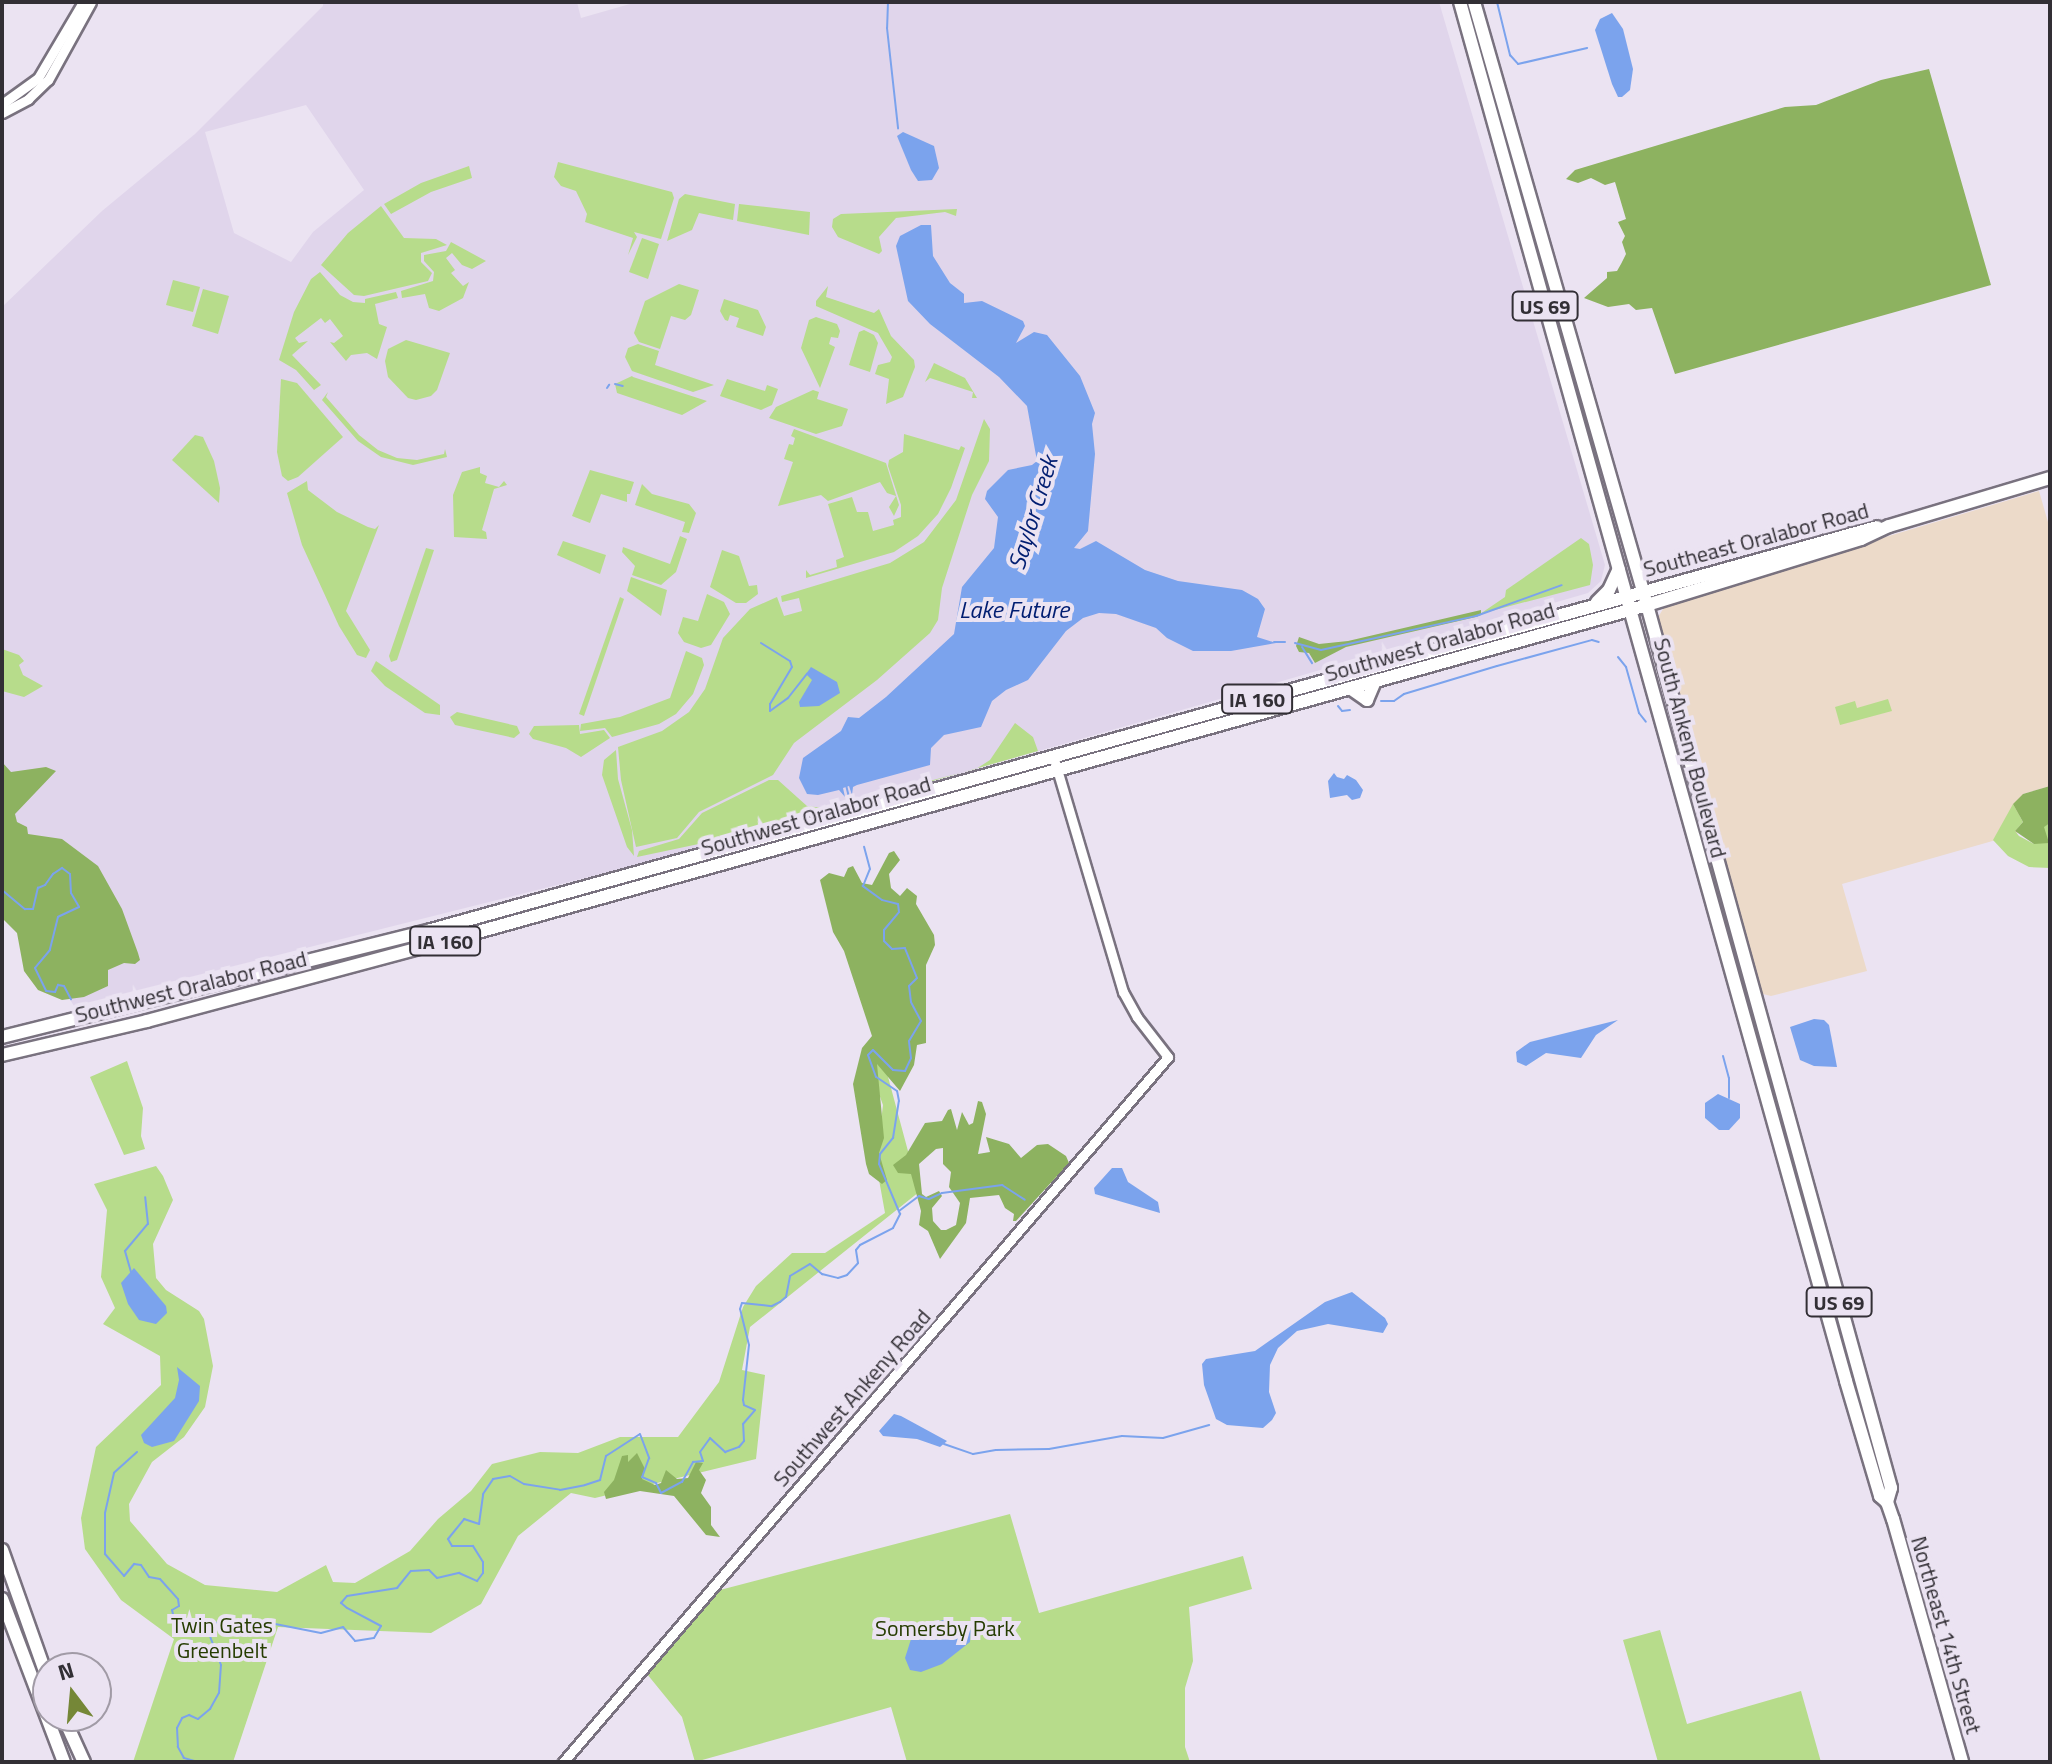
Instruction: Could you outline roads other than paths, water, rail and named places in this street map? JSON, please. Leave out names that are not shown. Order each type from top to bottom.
[{"type":"main road","name":"South Ankeny Boulevard","points":[[1460,2],[1635,564],[1634,593]]},
{"type":"main road","name":"South Ankeny Boulevard","points":[[1474,2],[1619,569],[1634,593],[1842,1367],[1880,1496],[1887,1502],[1893,1519]]},
{"type":"main road","name":"Southeast Oralabor Road","points":[[1634,593],[1855,531],[1889,526],[2050,478]]},
{"type":"main road","name":"Southeast Oralabor Road","points":[[1638,607],[1861,539],[1889,526]]},
{"type":"main road","points":[[1635,564],[1646,577],[1677,582]]},
{"type":"main road","points":[[1596,604],[1609,590],[1619,569]]},
{"type":"main road","name":"Southwest Oralabor Road","points":[[2,1037],[365,948],[1634,593]]},
{"type":"main road","name":"Southwest Oralabor Road","points":[[2,1055],[277,986],[1638,607]]},
{"type":"main road","name":"Northeast 14th Street","points":[[1893,1519],[1962,1762]]},
{"type":"main road","points":[[2,1550],[38,1652]]},
{"type":"main road","points":[[2,1599],[64,1762]]},
{"type":"main road","points":[[70,1732],[84,1762]]},
{"type":"street","points":[[2,104],[38,78],[83,2]]},
{"type":"street","points":[[2,113],[28,99],[48,80],[91,2]]},
{"type":"street","points":[[1053,756],[1057,770]]},
{"type":"street","name":"Southwest Ankeny Road","points":[[563,1762],[1168,1057],[1137,1017],[1123,992],[1094,892],[1076,852],[1057,770]]},
{"type":"water","points":[[1612,13],[1623,29],[1633,69],[1630,90],[1622,97],[1618,97],[1612,84],[1595,30],[1600,19]]},
{"type":"water","points":[[903,132],[934,146],[939,168],[932,180],[918,181],[911,170],[897,136]]},
{"type":"water","name":"Lake Future","points":[[921,225],[931,225],[933,256],[950,283],[964,294],[964,303],[982,301],[1023,321],[1025,326],[1016,343],[1034,332],[1047,335],[1080,376],[1095,413],[1092,424],[1095,454],[1088,531],[1074,548],[1080,549],[1096,541],[1145,570],[1178,581],[1242,590],[1258,599],[1265,609],[1257,637],[1276,643],[1231,651],[1193,651],[1167,638],[1156,628],[1116,614],[1099,613],[1083,618],[1066,631],[1028,680],[1006,690],[992,701],[981,727],[944,735],[931,748],[930,765],[857,785],[853,787],[852,795],[849,786],[843,788],[845,797],[839,790],[807,794],[799,778],[803,758],[841,731],[848,717],[859,718],[886,697],[954,634],[962,587],[994,548],[998,517],[985,499],[987,491],[1008,470],[1037,461],[1027,406],[999,377],[930,324],[908,301],[896,246],[900,236]]},
{"type":"water","points":[[811,667],[837,682],[840,693],[819,706],[800,707],[799,702],[812,680],[806,674]]},
{"type":"water","points":[[1334,773],[1337,777],[1344,779],[1347,775],[1356,780],[1363,790],[1360,798],[1352,800],[1347,795],[1330,798],[1328,781]]},
{"type":"water","points":[[1814,1019],[1824,1020],[1829,1025],[1837,1067],[1814,1066],[1800,1060],[1790,1027]]},
{"type":"water","points":[[1618,1020],[1596,1035],[1581,1058],[1546,1053],[1526,1066],[1517,1062],[1516,1052],[1530,1042]]},
{"type":"water","points":[[1718,1094],[1740,1104],[1740,1118],[1729,1130],[1719,1130],[1705,1118],[1705,1103]]},
{"type":"water","points":[[1112,1168],[1122,1168],[1128,1182],[1158,1202],[1160,1213],[1095,1194],[1094,1188]]},
{"type":"water","points":[[134,1268],[166,1306],[167,1313],[156,1324],[139,1320],[128,1304],[121,1283]]},
{"type":"water","points":[[1352,1292],[1385,1318],[1388,1324],[1383,1333],[1328,1324],[1297,1331],[1278,1348],[1270,1365],[1269,1392],[1276,1413],[1272,1420],[1263,1428],[1227,1425],[1216,1419],[1204,1385],[1202,1364],[1206,1359],[1255,1351],[1325,1302]]},
{"type":"water","points":[[177,1367],[200,1386],[199,1401],[174,1441],[152,1447],[144,1443],[141,1435],[175,1398],[179,1380]]},
{"type":"water","points":[[894,1414],[947,1441],[940,1447],[917,1439],[883,1436],[879,1431]]},
{"type":"water","points":[[943,1620],[965,1622],[971,1631],[970,1642],[942,1664],[921,1672],[910,1670],[905,1658],[912,1636],[922,1627]]},
{"type":"waterway","name":"Saylor Creek","points":[[888,2],[887,28],[898,128]]},
{"type":"waterway","points":[[1497,2],[1510,55],[1518,64],[1587,48]]},
{"type":"waterway","points":[[615,384],[623,386]]},
{"type":"waterway","points":[[1295,643],[1321,650],[1476,616],[1562,585]]},
{"type":"waterway","points":[[1381,701],[1394,701],[1404,694],[1592,640],[1599,642]]},
{"type":"waterway","points":[[1274,642],[1285,642]]},
{"type":"waterway","points":[[761,643],[790,661],[792,667],[770,704],[770,711],[788,698],[807,674]]},
{"type":"waterway","points":[[1302,647],[1312,663]]},
{"type":"waterway","points":[[1618,657],[1626,667],[1639,713],[1646,722]]},
{"type":"waterway","points":[[1338,706],[1342,711],[1350,710]]},
{"type":"waterway","name":"Saylor Creek","points":[[846,785],[849,797]]},
{"type":"waterway","name":"Saylor Creek","points":[[208,1631],[213,1624],[223,1621],[255,1620],[321,1633],[343,1627],[355,1641],[374,1638],[381,1626],[341,1603],[347,1596],[397,1588],[411,1571],[429,1570],[437,1578],[459,1573],[477,1581],[483,1573],[483,1562],[473,1546],[452,1546],[448,1539],[464,1519],[479,1524],[483,1494],[493,1479],[510,1476],[524,1484],[560,1490],[585,1485],[600,1480],[606,1456],[640,1434],[649,1458],[642,1477],[656,1483],[661,1493],[682,1482],[693,1462],[703,1461],[700,1452],[710,1438],[725,1452],[739,1447],[744,1441],[743,1424],[755,1410],[744,1405],[743,1400],[749,1345],[740,1309],[742,1303],[772,1306],[780,1302],[786,1297],[790,1276],[810,1264],[822,1274],[838,1278],[847,1275],[858,1263],[856,1250],[860,1245],[893,1228],[900,1214],[879,1164],[880,1154],[893,1138],[899,1101],[897,1091],[876,1077],[868,1055],[873,1050],[893,1070],[905,1071],[911,1058],[909,1041],[921,1021],[911,1002],[909,986],[917,978],[905,948],[892,949],[884,941],[884,930],[899,912],[898,904],[882,900],[863,886],[870,869],[864,847]]},
{"type":"waterway","points":[[2,890],[25,909],[33,909],[38,888],[62,868],[70,874],[71,893],[79,907],[58,917],[50,950],[35,968],[46,991],[55,992],[58,985],[64,986],[71,999]]},
{"type":"waterway","points":[[1723,1056],[1729,1078],[1729,1098]]},
{"type":"waterway","points":[[899,1211],[919,1196],[929,1199],[942,1193],[1002,1185],[1025,1200]]},
{"type":"waterway","points":[[131,1272],[125,1251],[148,1224],[145,1197]]},
{"type":"waterway","points":[[944,1444],[973,1454],[996,1450],[1049,1449],[1122,1436],[1163,1438],[1209,1425]]},
{"type":"waterway","points":[[137,1452],[114,1473],[105,1513],[105,1554],[124,1576],[134,1564],[141,1565],[149,1577],[160,1579],[178,1599],[179,1606],[172,1610],[175,1622],[207,1631]]},
{"type":"waterway","name":"Saylor Creek","points":[[198,1762],[184,1758],[178,1747],[177,1728],[182,1718],[189,1715],[198,1719],[210,1709],[219,1693],[221,1665],[209,1633]]},
{"type":"park label","name":"Somersby Park","points":[[945,1629]]},
{"type":"park label","name":"Twin Gates Greenbelt","points":[[222,1638]]}]
